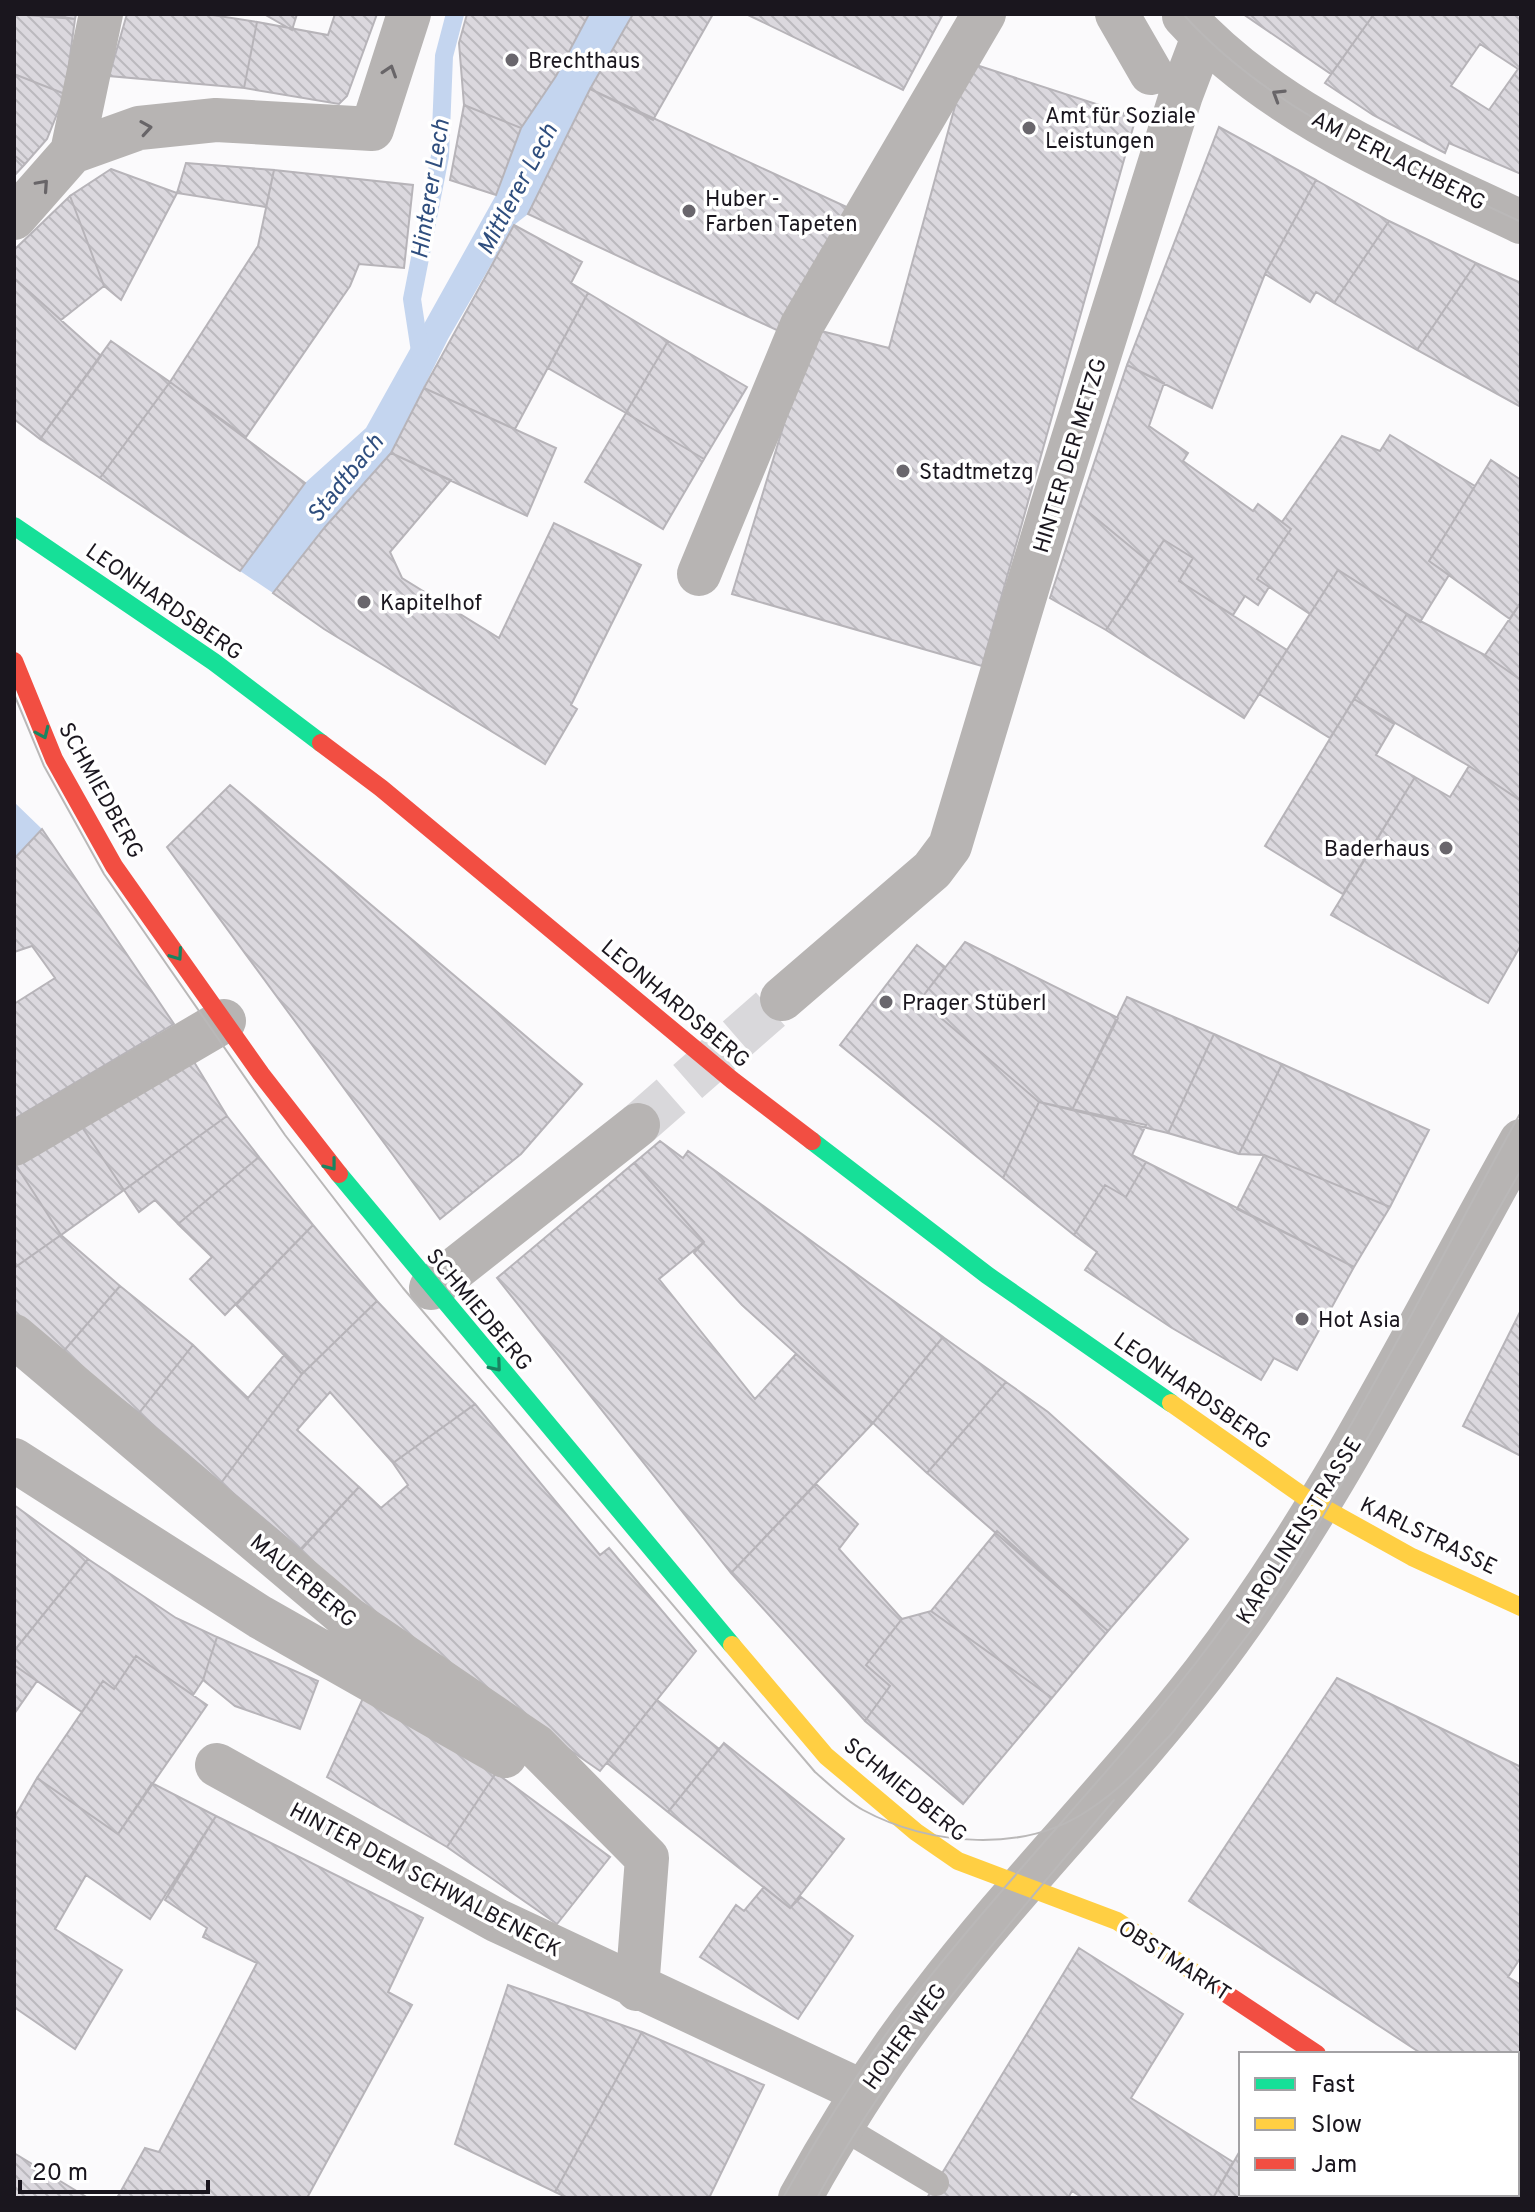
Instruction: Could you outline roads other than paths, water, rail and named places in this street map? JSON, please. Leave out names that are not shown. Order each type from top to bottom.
[{"type":"street","points":[[72,152],[101,14]]},
{"type":"street","points":[[14,218],[72,152],[139,128],[216,120],[372,129],[409,14]]},
{"type":"street","points":[[699,574],[802,325],[984,14]]},
{"type":"street","points":[[1117,14],[1151,73]]},
{"type":"street","name":"AM PERLACHBERG","points":[[1193,25],[1252,79],[1352,140],[1521,222]]},
{"type":"street","name":"HINTER DER METZG","points":[[782,999],[932,870],[950,846],[961,818],[1052,506],[1181,95],[1193,25]]},
{"type":"street","name":"LEONHARDSBERG","points":[[14,526],[214,662],[381,788],[732,1080],[987,1275],[1317,1504]]},
{"type":"street","name":"SCHMIEDBERG","points":[[14,661],[54,759],[114,866],[224,1021],[350,1189],[431,1288],[826,1756],[916,1832],[958,1861],[1024,1884]]},
{"type":"street","points":[[14,1144],[224,1021]]},
{"type":"street","points":[[431,1288],[638,1125]]},
{"type":"street","name":"KAROLINENSTRASSE","points":[[1024,1884],[1205,1672],[1317,1504],[1521,1141]]},
{"type":"street","name":"MAUERBERG","points":[[14,1336],[349,1619],[536,1746],[647,1858],[637,1989]]},
{"type":"street","name":"MAUERBERG","points":[[14,1460],[260,1617],[600,1813]]},
{"type":"street","name":"KARLSTRASSE","points":[[1317,1504],[1412,1557],[1521,1607]]},
{"type":"street","name":"HINTER DEM SCHWALBENECK","points":[[217,1765],[496,1920],[637,1989],[800,2060],[853,2110]]},
{"type":"street","name":"OBSTMARKT","points":[[1024,1884],[1117,1921],[1314,2052]]},
{"type":"street","name":"HOHER WEG","points":[[800,2198],[853,2110],[930,1997],[1024,1884]]},
{"type":"lane","points":[[853,2110],[936,2183]]},
{"type":"water","points":[[589,14],[633,14],[590,89],[528,214],[514,225],[448,339],[391,453],[325,527],[273,593],[240,571],[305,483],[366,428],[496,195],[521,128],[556,76]]},
{"type":"water","points":[[14,802],[42,829],[14,859]]},
{"type":"waterway","name":"Hinterer Lech","points":[[421,358],[412,299],[440,156],[444,56],[455,14]]},
{"type":"tunnel","points":[[638,1125],[782,999]]},
{"type":"tram line","points":[[1183,14],[1218,49],[1298,109],[1385,158],[1521,222]]},
{"type":"tram line","points":[[14,694],[44,766],[104,874],[285,1135],[403,1288],[815,1772],[856,1806],[889,1822],[947,1837],[1007,1839],[1065,1823],[1090,1809],[1124,1782],[1175,1730]]},
{"type":"tram line","points":[[783,2198],[883,2038],[988,1906],[1162,1706],[1287,1533],[1368,1394],[1521,1112]]},
{"type":"tram line","points":[[1169,1737],[1260,1619],[1295,1565],[1521,1170]]},
{"type":"tram line","points":[[817,2198],[848,2144],[918,2041],[994,1943],[1114,1800]]},
{"type":"place","name":"Brechthaus","points":[[512,60]]},
{"type":"place","name":"Amt für Soziale Leistungen","points":[[1029,128]]},
{"type":"place","name":"Huber - Farben Tapeten","points":[[689,211]]},
{"type":"place","name":"Stadtmetzg","points":[[903,471]]},
{"type":"place","name":"Kapitelhof","points":[[364,602]]},
{"type":"place","name":"Baderhaus","points":[[1446,848]]},
{"type":"place","name":"Prager Stüberl","points":[[886,1002]]},
{"type":"place","name":"Hot Asia","points":[[1302,1319]]},
{"type":"water label","name":"Mittlerer Lech","points":[[517,189]]},
{"type":"water label","name":"Stadtbach","points":[[345,478]]}]
